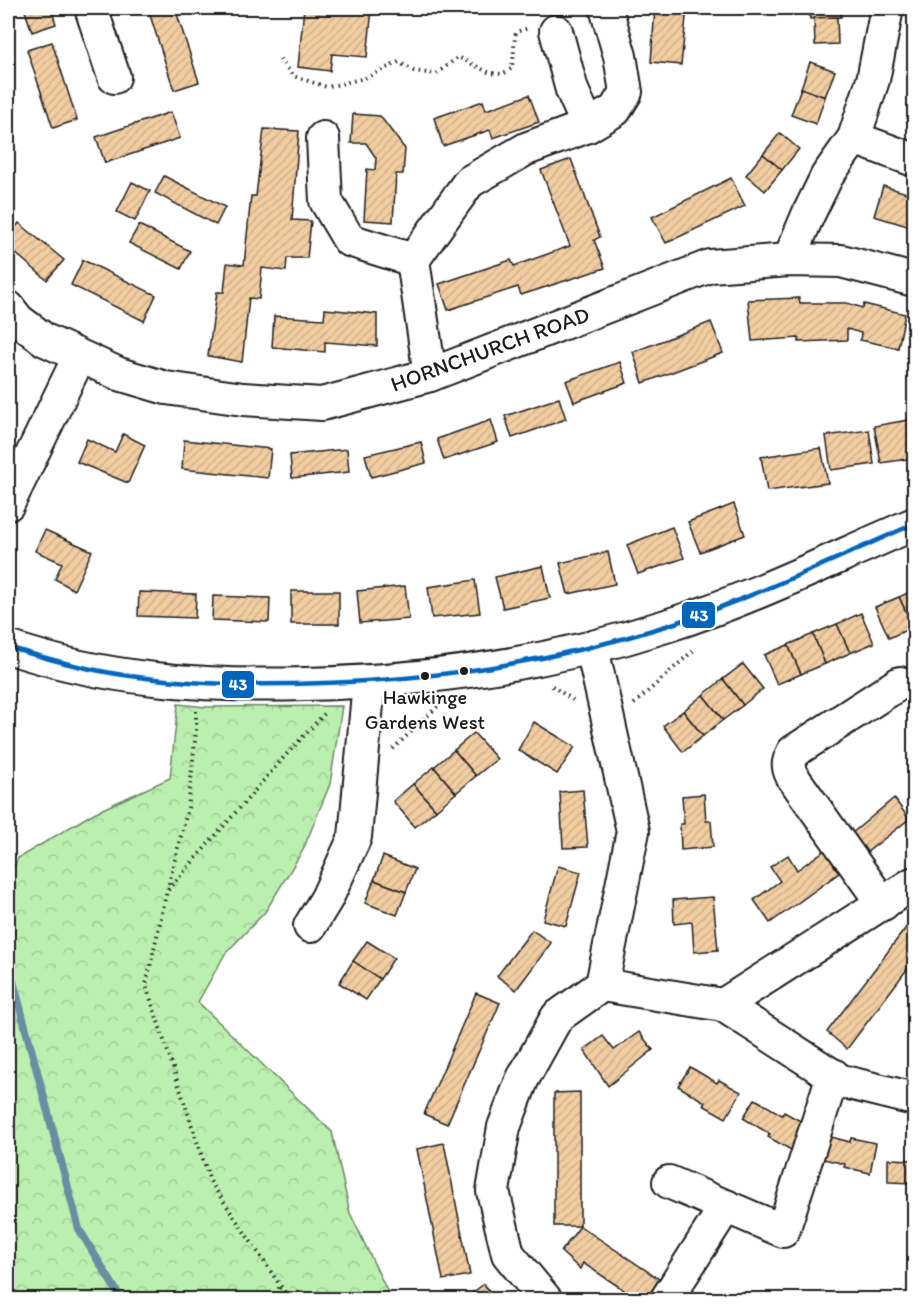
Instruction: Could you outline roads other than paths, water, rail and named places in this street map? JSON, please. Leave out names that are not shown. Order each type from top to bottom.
[{"type":"street","points":[[91,8],[114,77]]},
{"type":"street","points":[[430,375],[413,260],[469,182],[526,150],[588,126],[615,110],[626,92],[620,56],[606,8]]},
{"type":"street","points":[[789,260],[827,176],[854,138],[873,80],[887,8]]},
{"type":"street","points":[[546,28],[588,126]]},
{"type":"street","points":[[323,138],[326,201],[349,240],[413,260]]},
{"type":"street","points":[[854,138],[915,160]]},
{"type":"street","name":"HORNCHURCH ROAD","points":[[8,307],[30,330],[78,357],[119,374],[166,388],[243,399],[322,404],[430,375],[710,267],[789,260],[841,261],[915,280]]},
{"type":"street","points":[[8,504],[78,357]]},
{"type":"street","points":[[8,647],[40,658],[98,672],[194,683],[270,685],[427,677],[519,663],[592,648],[666,626],[737,601],[915,524]]},
{"type":"street","points":[[546,1299],[508,1254],[493,1191],[504,1127],[522,1080],[557,1017],[602,985],[633,831],[592,648]]},
{"type":"street","points":[[310,926],[327,898],[355,837],[360,780],[361,682]]},
{"type":"street","points":[[883,904],[792,776],[788,762],[793,752],[900,682]]},
{"type":"street","points":[[723,1005],[915,883]]},
{"type":"street","points":[[602,985],[723,1005],[841,1081],[915,1099]]},
{"type":"street","points":[[669,1182],[783,1232],[833,1075]]},
{"type":"street","points":[[666,1299],[726,1206]]},
{"type":"waterway","points":[[8,962],[79,1229],[122,1300]]},
{"type":"place","name":"Hawkinge Gardens West","points":[[425,676]]}]
